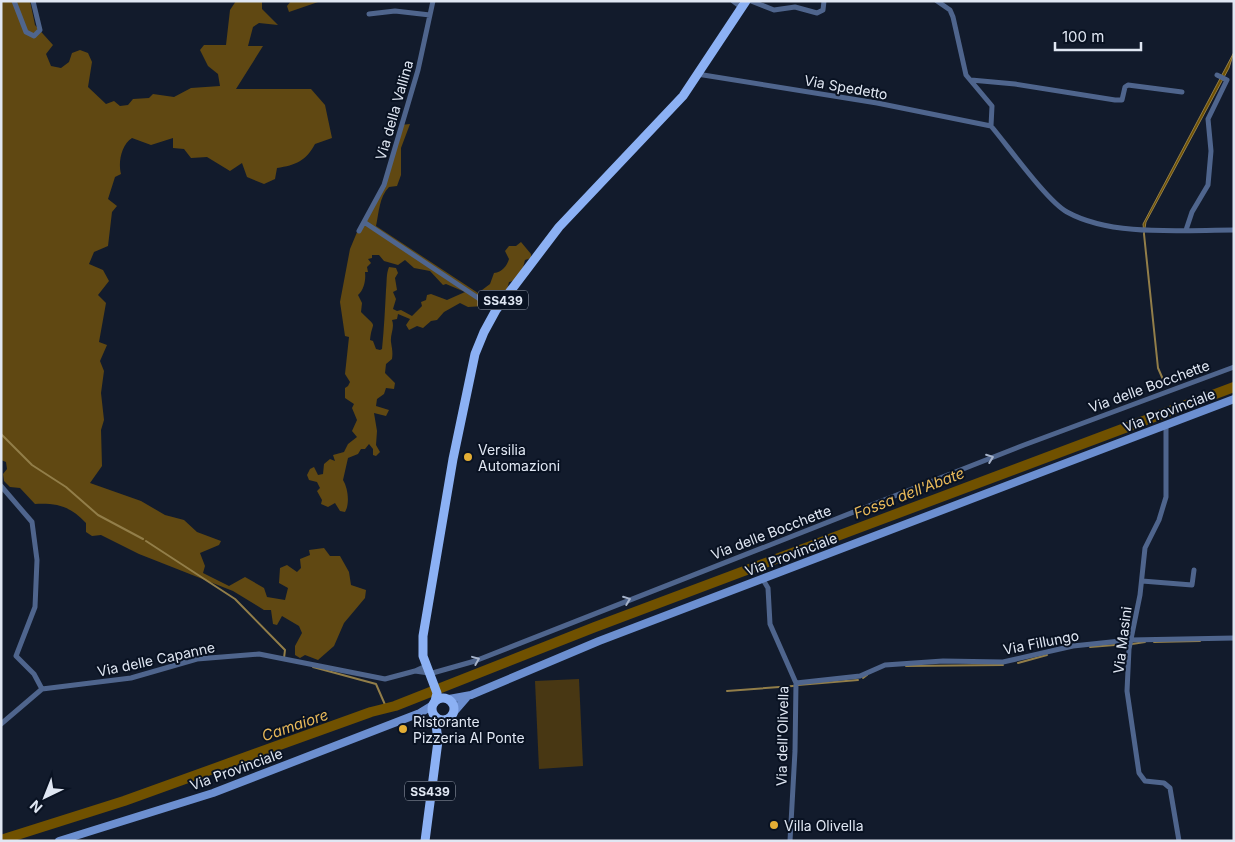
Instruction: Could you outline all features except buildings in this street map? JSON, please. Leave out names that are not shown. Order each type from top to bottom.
[{"type":"main road","name":"SS439","points":[[425,841],[438,741],[438,704],[422,651],[423,636],[453,459],[476,354],[496,310],[559,227],[664,118],[697,74],[744,4]]},
{"type":"main road","name":"Via Provinciale","points":[[59,841],[213,793],[420,713],[438,704],[471,694],[582,648],[762,578],[1234,399]]},
{"type":"main road","name":"Via Provinciale","points":[[452,715],[471,694]]},
{"type":"main road","points":[[438,741],[452,715],[453,703],[438,704],[441,719],[452,715]]},
{"type":"street","points":[[14,1],[26,32],[34,36],[40,30],[33,1]]},
{"type":"street","name":"Via della Vallina","points":[[359,231],[384,185],[413,88],[433,1]]},
{"type":"street","points":[[732,1],[744,4]]},
{"type":"street","points":[[751,1],[774,10],[795,7],[817,13],[823,10],[824,1]]},
{"type":"street","points":[[937,1],[950,10],[953,17],[964,69],[992,106],[991,126],[1066,212],[1102,225],[1137,229],[1234,230]]},
{"type":"street","points":[[369,14],[389,11],[430,15]]},
{"type":"street","name":"Via Spedetto","points":[[697,74],[877,103],[991,126]]},
{"type":"street","points":[[1186,230],[1192,212],[1208,185],[1211,151],[1208,119],[1227,80],[1221,76]]},
{"type":"street","points":[[971,80],[1015,84],[1115,100],[1122,100],[1125,87],[1128,85],[1182,92]]},
{"type":"street","points":[[364,222],[496,310]]},
{"type":"street","name":"Via delle Bocchette","points":[[428,672],[475,661],[1014,449],[1234,367]]},
{"type":"street","name":"Via Masini","points":[[1166,424],[1166,497],[1158,520],[1144,548],[1142,581],[1130,640],[1127,691],[1139,774],[1145,781],[1164,783],[1170,788],[1179,841]]},
{"type":"street","points":[[1,486],[32,522],[37,565],[35,607],[16,656],[34,674],[42,689],[1,724]]},
{"type":"street","points":[[1142,581],[1192,585],[1194,570]]},
{"type":"street","name":"Via dell'Olivella","points":[[762,578],[768,588],[770,624],[796,683],[795,751],[790,841]]},
{"type":"street","name":"Via Fillungo","points":[[796,683],[854,678],[885,665],[943,661],[1014,661],[1058,648],[1130,640],[1234,638]]},
{"type":"street","name":"Via delle Capanne","points":[[42,689],[131,678],[197,660],[248,654],[280,657],[385,679],[415,671],[428,672]]},
{"type":"shaded area","points":[[1,1],[30,1],[35,25],[53,45],[46,54],[51,66],[61,68],[69,62],[72,53],[80,50],[88,53],[92,62],[88,87],[106,104],[114,101],[120,106],[128,105],[133,99],[149,98],[153,94],[174,97],[191,88],[220,86],[218,74],[208,66],[200,50],[204,45],[226,45],[230,10],[236,1],[262,1],[262,9],[278,25],[259,23],[253,27],[248,46],[263,46],[236,89],[311,89],[325,105],[332,138],[315,144],[312,150],[300,161],[277,168],[275,179],[264,184],[247,177],[242,163],[230,171],[207,157],[191,158],[184,149],[173,148],[173,138],[151,145],[132,138],[123,150],[120,160],[121,174],[115,177],[108,199],[117,206],[112,212],[108,246],[94,252],[89,264],[103,270],[109,281],[98,295],[106,303],[99,342],[107,345],[100,361],[104,371],[101,393],[104,420],[101,430],[102,466],[90,483],[141,501],[165,515],[184,520],[197,532],[221,541],[219,545],[200,553],[205,566],[203,573],[229,586],[245,577],[264,588],[267,597],[285,600],[288,588],[279,583],[280,568],[287,565],[297,572],[301,568],[300,559],[310,555],[309,550],[324,548],[330,556],[340,556],[349,572],[351,585],[366,590],[365,598],[344,623],[334,646],[318,660],[305,655],[300,658],[295,655],[295,646],[302,633],[299,626],[282,616],[277,625],[273,624],[271,610],[264,610],[233,591],[139,554],[101,535],[92,536],[86,532],[86,523],[69,509],[57,505],[35,504],[20,488],[10,487],[4,481],[3,474],[7,469],[6,462],[1,460]]},
{"type":"shaded area","points":[[291,1],[321,1],[289,12],[287,6]]},
{"type":"shaded area","points":[[1234,52],[1229,68],[1146,222],[1144,234],[1143,224]]},
{"type":"shaded area","points":[[410,124],[401,148],[401,175],[397,186],[389,187],[383,195],[376,226],[478,293],[490,284],[494,273],[502,270],[505,266],[509,259],[505,251],[509,246],[516,246],[521,242],[531,254],[531,258],[525,260],[518,277],[509,282],[506,293],[502,292],[499,298],[493,301],[487,298],[484,306],[468,307],[460,303],[444,312],[437,320],[431,321],[423,328],[417,326],[409,330],[406,325],[410,319],[398,314],[397,319],[392,320],[392,359],[386,364],[385,373],[395,383],[394,389],[386,388],[384,394],[377,399],[376,406],[389,410],[386,416],[374,413],[377,431],[376,445],[380,452],[376,456],[373,455],[373,449],[369,444],[365,449],[361,449],[358,454],[348,458],[343,480],[348,496],[348,505],[345,512],[340,511],[335,503],[328,507],[321,504],[322,500],[317,491],[320,488],[317,482],[309,480],[307,475],[310,469],[314,467],[318,475],[323,474],[324,464],[330,459],[335,461],[333,455],[344,452],[348,444],[357,437],[352,431],[357,420],[352,408],[354,404],[345,398],[345,388],[350,382],[345,374],[349,337],[345,336],[340,302],[350,249],[360,225],[383,184],[401,125]],"holes":[[[372,255],[379,255],[384,261],[398,265],[405,260],[414,268],[430,271],[443,285],[446,284],[465,292],[447,300],[431,294],[427,295],[426,300],[421,302],[422,306],[412,316],[401,310],[393,309],[396,299],[393,292],[397,290],[395,278],[398,273],[396,268],[389,267],[387,272],[382,349],[380,350],[376,349],[373,341],[370,340],[373,325],[361,312],[362,303],[358,295],[364,285],[365,272],[368,272],[367,267],[371,263],[368,259],[372,258]]]},
{"type":"shaded area","points":[[579,679],[583,766],[539,769],[535,681]]},
{"type":"waterway","points":[[1144,234],[1158,368],[1165,384]]},
{"type":"waterway","name":"Fossa dell'Abate","points":[[1,840],[124,801],[371,712],[395,706],[595,627],[1234,387]]},
{"type":"waterway","points":[[1,434],[32,465],[66,487],[98,515],[143,539]]},
{"type":"waterway","points":[[146,541],[235,599],[285,650],[284,658]]},
{"type":"waterway","points":[[1154,642],[1200,641]]},
{"type":"waterway","points":[[1132,644],[1145,642]]},
{"type":"waterway","points":[[1090,647],[1127,644]]},
{"type":"waterway","points":[[1018,663],[1047,655]]},
{"type":"waterway","points":[[906,666],[1003,665]]},
{"type":"waterway","points":[[313,667],[376,684],[386,707]]},
{"type":"waterway","points":[[863,678],[867,675]]},
{"type":"waterway","points":[[798,685],[858,680]]},
{"type":"waterway","points":[[727,691],[793,686]]},
{"type":"place","name":"Versilia Automazioni","points":[[468,457]]},
{"type":"place","name":"Ristorante Pizzeria Al Ponte","points":[[403,729]]},
{"type":"place","name":"Villa Olivella","points":[[774,825]]},
{"type":"water label","name":"Camaiore","points":[[295,725]]}]
